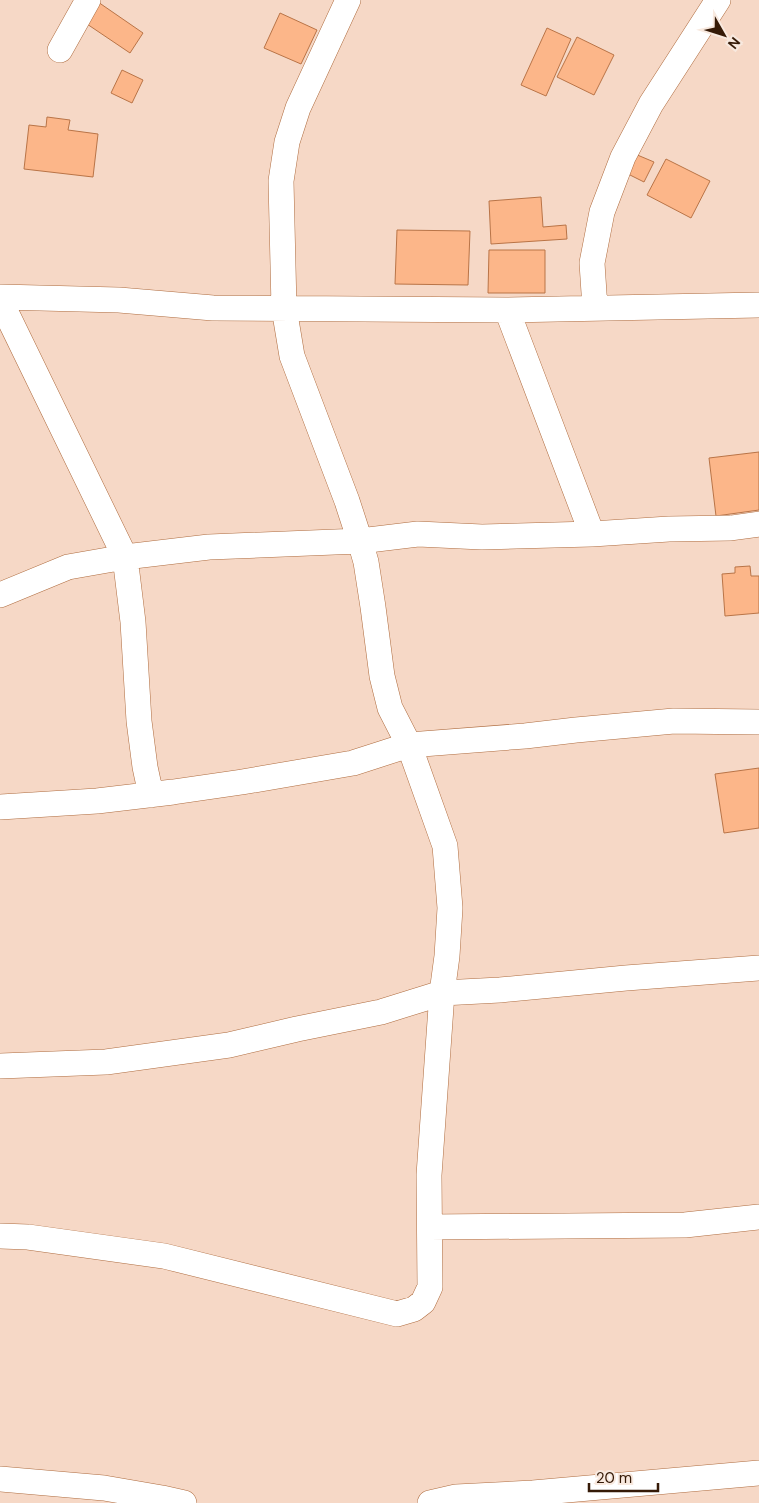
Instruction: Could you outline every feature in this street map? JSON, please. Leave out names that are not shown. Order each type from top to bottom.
[{"type":"street","points":[[60,50],[88,0]]},
{"type":"street","points":[[0,1236],[28,1237],[164,1256],[397,1314],[414,1309],[423,1302],[430,1287],[429,1175],[450,908],[445,846],[409,744],[390,708],[382,676],[366,562],[347,501],[292,356],[284,308],[281,181],[288,142],[298,108],[348,0]]},
{"type":"street","points":[[595,308],[592,263],[602,212],[624,157],[651,104],[718,0]]},
{"type":"street","points":[[151,794],[145,767],[139,721],[133,622],[125,557],[0,299],[119,300],[213,308],[507,310],[759,305]]},
{"type":"street","points":[[507,310],[592,534]]},
{"type":"street","points":[[0,595],[68,567],[125,557],[209,547],[360,541],[418,534],[482,537],[592,534],[669,529],[731,528],[759,524]]},
{"type":"street","points":[[0,807],[97,801],[242,782],[353,763],[409,744],[525,736],[674,721],[759,722]]},
{"type":"street","points":[[0,1066],[106,1062],[229,1045],[381,1012],[442,993],[500,990],[759,968]]},
{"type":"street","points":[[430,1227],[685,1225],[759,1217]]},
{"type":"street","points":[[430,1503],[456,1497],[533,1493],[759,1473]]},
{"type":"street","points":[[0,1479],[104,1488],[184,1503]]},
{"type":"building","points":[[98,2],[143,33],[130,53],[84,22]]},
{"type":"building","points":[[280,13],[317,30],[301,64],[264,48]]},
{"type":"building","points":[[547,28],[571,39],[546,96],[521,85]]},
{"type":"building","points":[[577,37],[614,55],[594,95],[557,77]]},
{"type":"building","points":[[122,70],[143,80],[132,103],[111,93]]},
{"type":"building","points":[[47,117],[70,120],[68,130],[98,134],[93,177],[24,169],[29,125],[46,127]]},
{"type":"building","points":[[635,154],[654,162],[644,182],[626,173]]},
{"type":"building","points":[[666,159],[710,181],[691,218],[647,195]]},
{"type":"building","points":[[541,197],[543,227],[566,225],[567,239],[491,244],[489,201]]},
{"type":"building","points":[[397,230],[470,231],[468,285],[395,284]]},
{"type":"building","points":[[489,250],[545,250],[545,293],[488,293]]},
{"type":"building","points":[[759,452],[759,510],[716,516],[709,458]]},
{"type":"building","points":[[750,566],[751,576],[759,576],[759,613],[725,616],[722,574],[735,573],[735,567]]},
{"type":"building","points":[[759,768],[759,828],[724,833],[715,774]]}]
